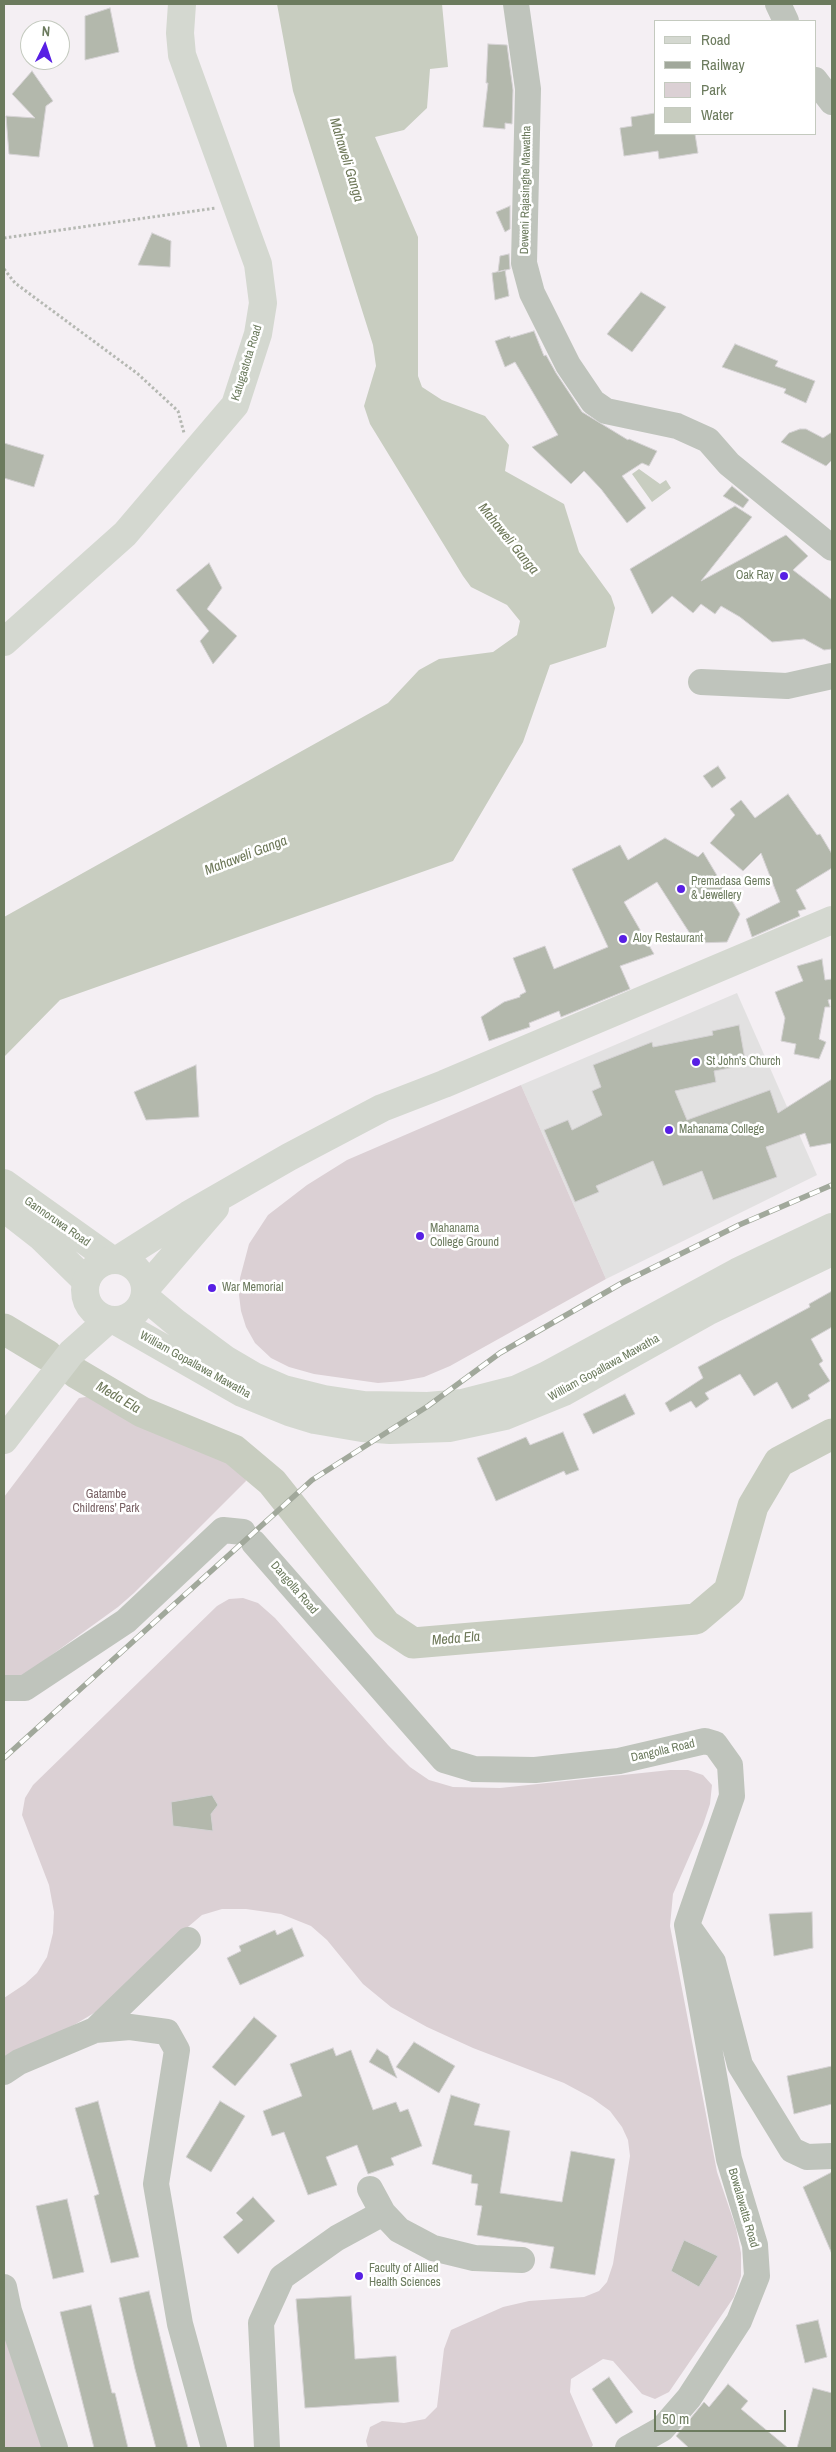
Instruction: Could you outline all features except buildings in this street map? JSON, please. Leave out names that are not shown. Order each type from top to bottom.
[{"type":"main road","name":"Katugastota Road","points":[[4,642],[126,534],[235,405],[258,334],[263,304],[258,264],[182,55],[180,33],[182,4]]},
{"type":"main road","points":[[71,1353],[92,1271],[101,1264],[115,1260],[188,1215],[289,1157],[382,1108],[444,1084],[832,920]]},
{"type":"main road","name":"Gannoruwa Road","points":[[4,1184],[115,1260]]},
{"type":"main road","points":[[4,1440],[71,1353],[112,1320],[129,1317],[140,1309],[145,1292],[230,1192]]},
{"type":"main road","name":"Gannoruwa Road","points":[[4,1208],[41,1238],[86,1289]]},
{"type":"main road","name":"William Gopallawa Mawatha","points":[[145,1292],[225,1359],[284,1389],[324,1399],[364,1405],[428,1406],[462,1403],[517,1388],[545,1376],[737,1272],[832,1227]]},
{"type":"main road","name":"William Gopallawa Mawatha","points":[[112,1320],[242,1393],[288,1412],[316,1420],[362,1428],[390,1430],[449,1428],[505,1416],[564,1392],[707,1312],[832,1252]]},
{"type":"main road","points":[[115,1260],[128,1262],[137,1269],[143,1277],[145,1292]]},
{"type":"main road","points":[[86,1289],[90,1307],[98,1315],[112,1320]]},
{"type":"street","name":"Deweni Rajasinghe Mawatha","points":[[516,4],[528,89],[524,263],[532,293],[568,365],[593,402],[606,411],[677,426],[708,440],[728,464],[832,548]]},
{"type":"street","points":[[778,4],[786,20]]},
{"type":"street","points":[[816,81],[832,102]]},
{"type":"street","points":[[701,682],[787,686],[832,676]]},
{"type":"street","name":"Dangolla Road","points":[[4,1688],[25,1688],[126,1621],[223,1530],[249,1538],[444,1760],[474,1769],[535,1770],[619,1761],[705,1741],[715,1744],[730,1765],[732,1796],[687,1925]]},
{"type":"street","points":[[687,1925],[713,1962],[740,2065],[792,2150],[807,2157],[832,2156]]},
{"type":"street","name":"Bowalawatta Road","points":[[628,2448],[667,2439],[689,2398],[739,2321],[757,2276],[755,2245],[729,2159],[687,1925]]},
{"type":"street","points":[[95,2030],[188,1940]]},
{"type":"street","points":[[4,2072],[19,2062],[95,2030],[130,2027],[167,2032],[177,2050],[156,2184],[180,2324],[214,2448]]},
{"type":"street","points":[[370,2189],[383,2213],[399,2230],[433,2248],[474,2258],[522,2260]]},
{"type":"street","points":[[267,2448],[261,2323],[282,2277],[337,2238],[383,2213]]},
{"type":"street","points":[[4,2287],[9,2311],[55,2448]]},
{"type":"path","points":[[4,238],[237,205]]},
{"type":"path","points":[[4,269],[14,283],[138,374],[178,411],[191,457]]},
{"type":"shaded area","name":"Mahanama College","points":[[737,993],[817,1175],[606,1279],[521,1085]]},
{"type":"green space","name":"Mahanama College Ground","points":[[521,1085],[606,1279],[450,1366],[424,1377],[378,1383],[314,1374],[289,1367],[271,1358],[255,1343],[246,1327],[241,1311],[239,1295],[240,1278],[249,1244],[268,1215],[307,1185],[347,1160]]},
{"type":"green space","name":"Gatambe Childrens' Park","points":[[92,1396],[242,1466],[246,1481],[118,1607],[24,1675],[4,1679],[4,1497],[79,1398]]},
{"type":"green space","points":[[243,1598],[258,1603],[275,1618],[388,1745],[410,1767],[429,1780],[453,1787],[500,1788],[670,1770],[688,1770],[703,1775],[712,1785],[710,1804],[703,1825],[673,1894],[670,1926],[717,2172],[736,2228],[741,2253],[741,2276],[734,2297],[669,2392],[655,2399],[642,2394],[613,2361],[603,2359],[571,2379],[570,2392],[593,2445],[591,2448],[368,2448],[366,2441],[370,2427],[382,2421],[404,2423],[425,2419],[437,2407],[444,2349],[451,2330],[503,2307],[529,2301],[584,2297],[599,2291],[607,2282],[613,2264],[630,2156],[628,2140],[622,2127],[610,2111],[592,2098],[564,2083],[473,2048],[427,2027],[391,2007],[363,1984],[327,1940],[311,1926],[281,1914],[246,1909],[222,1909],[202,1915],[104,2007],[74,2025],[4,2059],[4,1998],[25,1984],[37,1973],[47,1957],[53,1933],[54,1912],[49,1885],[22,1815],[25,1798],[33,1785],[217,1606],[229,1599]]},
{"type":"green space","points":[[4,2327],[44,2448],[4,2448]]},
{"type":"water","name":"Mahaweli Ganga","points":[[277,4],[442,4],[448,67],[430,69],[427,108],[404,130],[375,137],[418,237],[418,376],[422,387],[442,400],[485,416],[509,445],[505,471],[564,504],[579,552],[611,596],[615,608],[606,647],[550,665],[523,742],[453,861],[60,1000],[4,1057],[4,917],[388,703],[419,670],[439,659],[493,652],[517,635],[520,621],[507,605],[471,587],[463,576],[370,424],[364,406],[376,366],[373,345],[293,91]]},
{"type":"water","points":[[639,469],[660,484],[666,480],[671,488],[652,502],[632,474]]},
{"type":"waterway","name":"Meda Ela","points":[[4,1329],[47,1355]]},
{"type":"waterway","name":"Meda Ela","points":[[76,1373],[142,1412],[234,1450],[272,1482],[386,1625],[413,1643],[696,1619],[729,1591],[753,1506],[779,1462],[832,1434]]},
{"type":"railway","points":[[4,1758],[312,1480],[428,1406],[500,1353],[622,1283],[739,1225],[832,1185]]},
{"type":"place","name":"Oak Ray","points":[[784,576]]},
{"type":"place","name":"Premadasa Gems & Jewellery","points":[[681,889]]},
{"type":"place","name":"Aloy Restaurant","points":[[623,939]]},
{"type":"place","name":"St John's Church","points":[[696,1062]]},
{"type":"place","name":"Mahanama College","points":[[669,1130]]},
{"type":"place","name":"Mahanama College Ground","points":[[420,1236]]},
{"type":"place","name":"War Memorial","points":[[212,1288]]},
{"type":"place","name":"Faculty of Allied Health Sciences","points":[[359,2276]]}]
